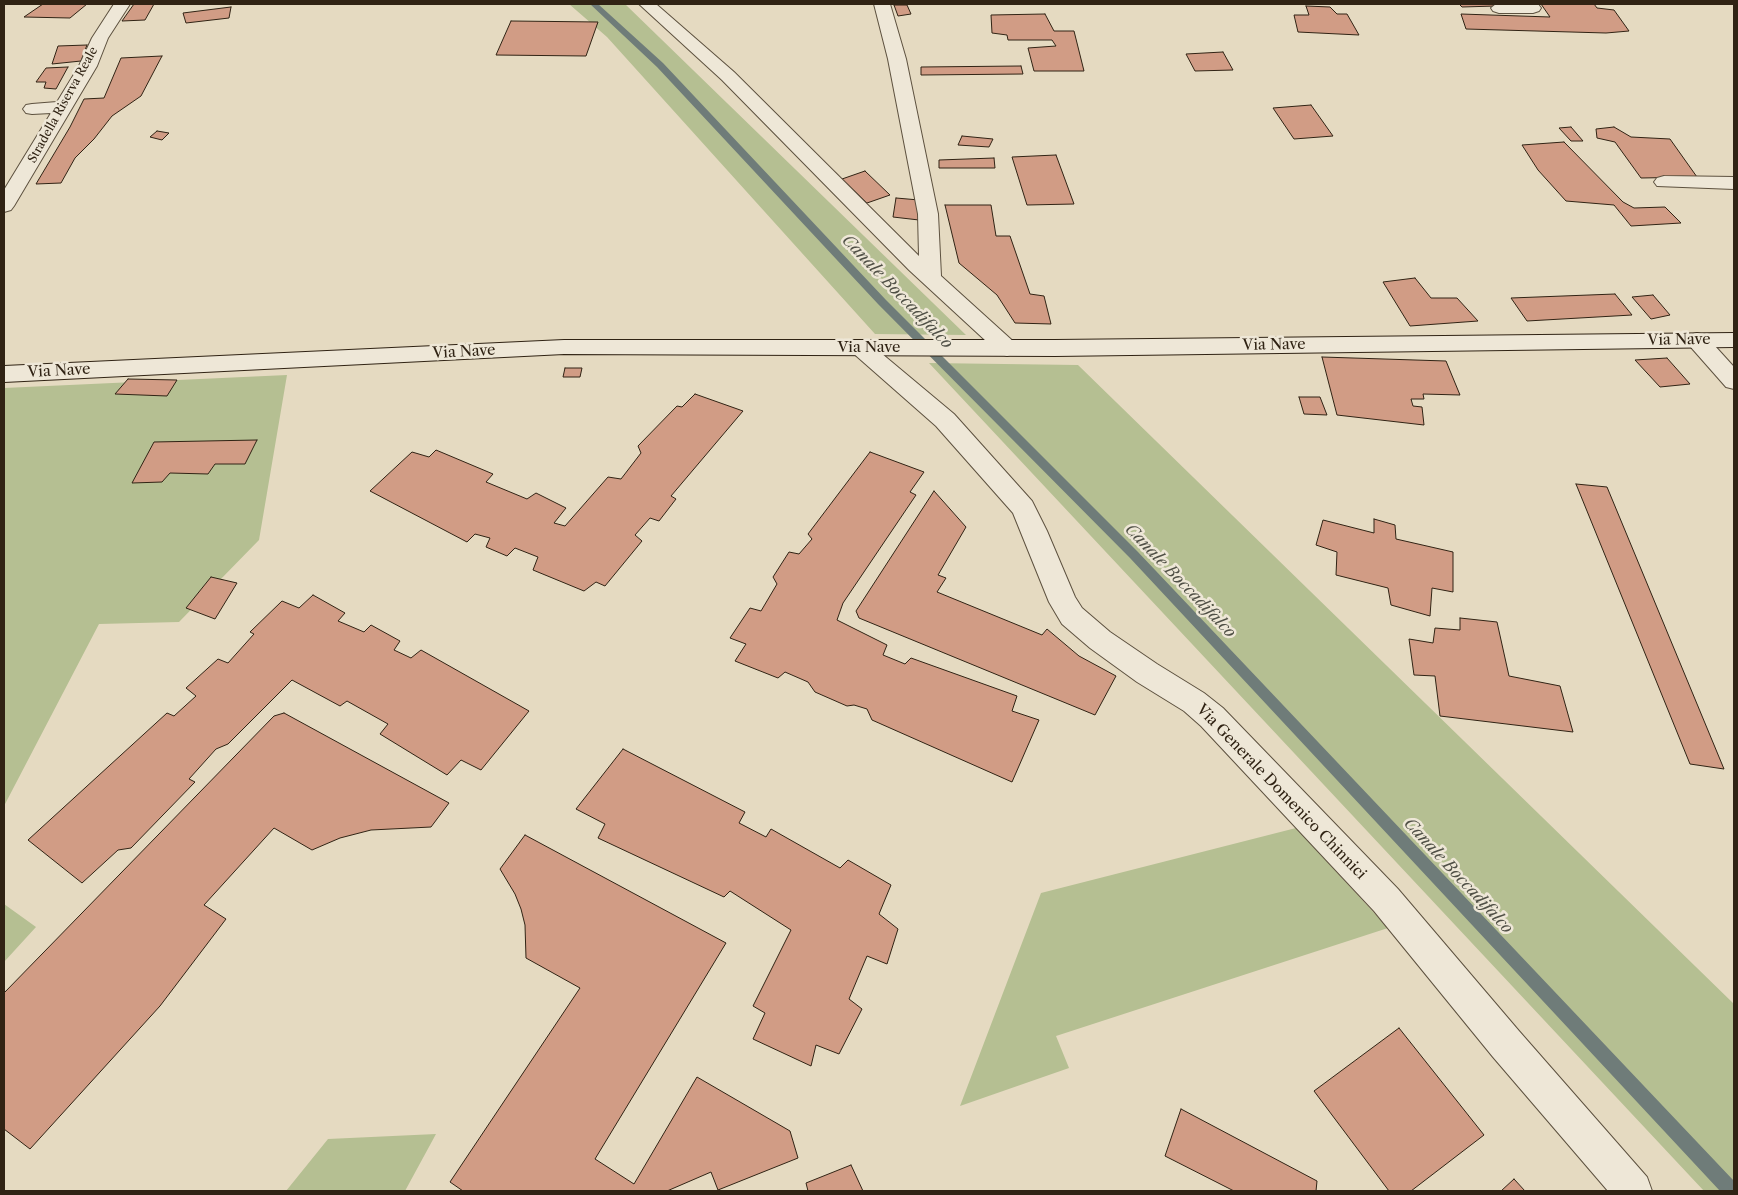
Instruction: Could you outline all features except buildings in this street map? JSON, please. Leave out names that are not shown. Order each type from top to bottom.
[{"type":"street","name":"Stradella Riserva Reale","points":[[4,206],[88,66],[100,38],[122,4]]},
{"type":"street","points":[[647,4],[728,76],[930,277],[1007,348]]},
{"type":"street","points":[[882,4],[897,59],[928,214],[930,277]]},
{"type":"street","points":[[1499,8],[1533,8],[1529,4]]},
{"type":"street","points":[[32,109],[63,107]]},
{"type":"street","points":[[1664,182],[1734,183]]},
{"type":"street","points":[[1697,340],[1734,381]]},
{"type":"street","name":"Via Nave","points":[[4,374],[564,347],[1007,348],[1734,340]]},
{"type":"street","name":"Via Generale Domenico Chinnici","points":[[872,348],[945,420],[1023,508],[1063,602],[1072,616],[1100,640],[1147,673],[1194,702],[1224,730],[1386,900],[1506,1044],[1633,1191]]},
{"type":"green space","points":[[569,4],[625,4],[966,335],[875,334],[607,37]]},
{"type":"green space","points":[[929,363],[1078,365],[1734,1004],[1734,1191],[1704,1191]]},
{"type":"green space","points":[[287,375],[259,540],[179,622],[99,624],[4,806],[4,388]]},
{"type":"green space","points":[[1296,828],[1388,928],[1056,1036],[1069,1068],[960,1106],[1041,893]]},
{"type":"green space","points":[[4,904],[36,927],[4,962]]},
{"type":"green space","points":[[436,1134],[405,1191],[286,1191],[328,1139]]},
{"type":"waterway","name":"Canale Boccadifalco","points":[[594,4],[660,65],[882,302],[1134,555],[1732,1191]]}]
